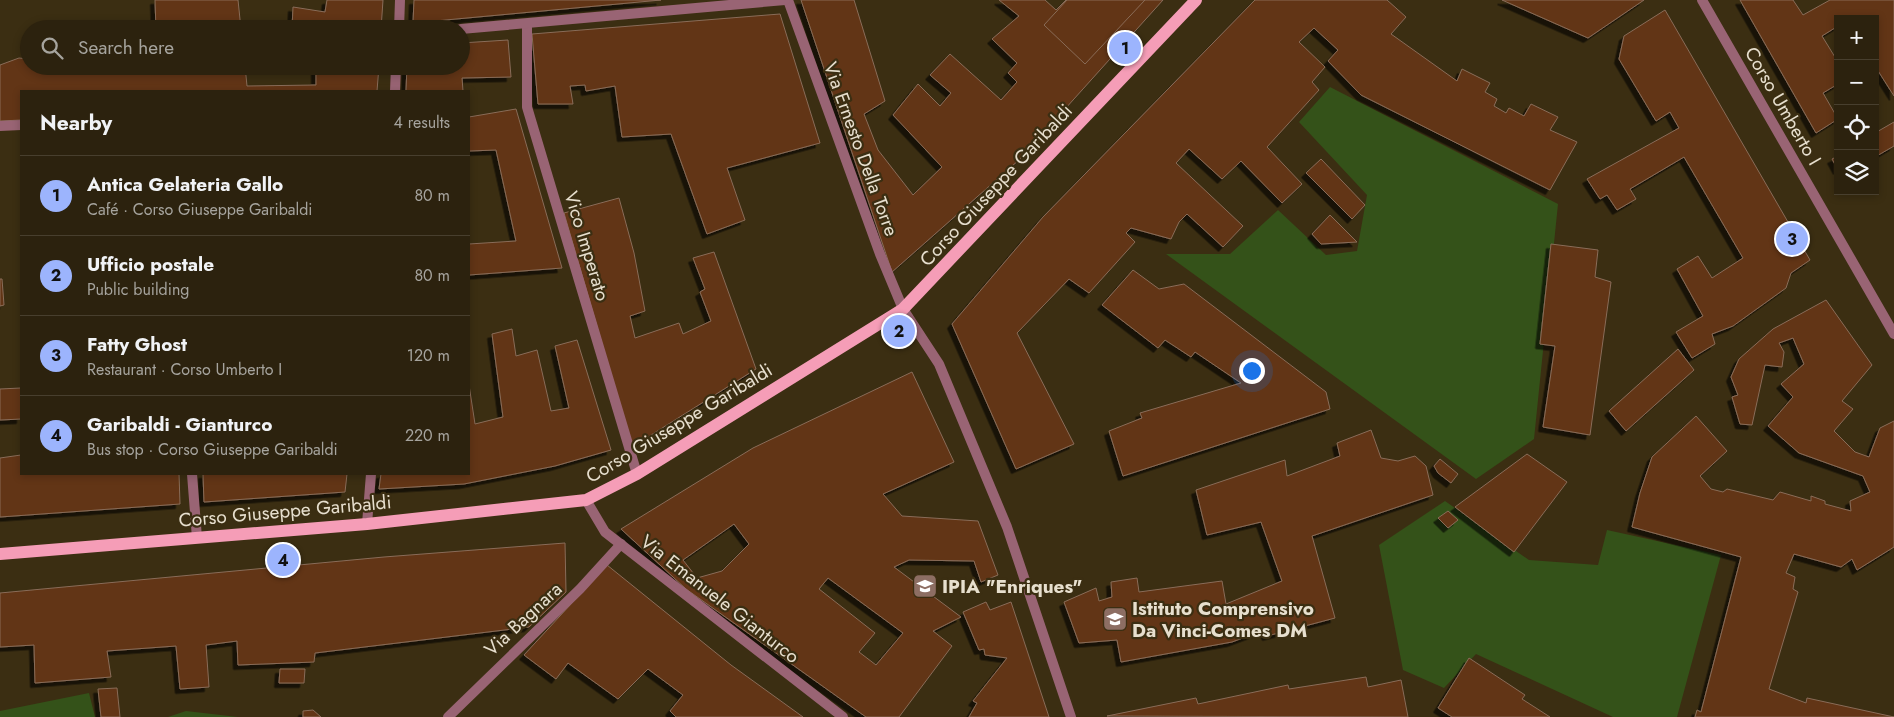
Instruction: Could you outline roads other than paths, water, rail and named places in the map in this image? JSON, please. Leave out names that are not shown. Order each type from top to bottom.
[{"type":"main road","name":"Corso Giuseppe Garibaldi","points":[[0,554],[368,524],[586,500],[637,474],[903,309],[1196,0]]},
{"type":"street","points":[[399,20],[400,0]]},
{"type":"street","points":[[470,28],[784,0]]},
{"type":"street","name":"Via Ernesto Della Torre","points":[[788,0],[880,254],[903,309],[939,364],[1007,527],[1071,717]]},
{"type":"street","name":"Corso Umberto I","points":[[1702,0],[1894,334]]},
{"type":"street","name":"Vico Imperato","points":[[526,24],[527,107],[637,474]]},
{"type":"street","points":[[395,90],[396,75]]},
{"type":"street","points":[[0,126],[20,125]]},
{"type":"street","points":[[192,475],[197,538]]},
{"type":"street","points":[[368,524],[370,475]]},
{"type":"street","name":"Via Emanuele Gianturco","points":[[586,500],[605,532],[843,717]]},
{"type":"street","name":"Via Bagnara","points":[[448,717],[580,589],[621,544]]},
{"type":"place","name":"Antica Gelateria Gallo","points":[[1125,48]]},
{"type":"place","name":"Fatty Ghost","points":[[1792,239]]},
{"type":"place","name":"Ufficio postale","points":[[899,331]]},
{"type":"place","name":"Garibaldi - Gianturco","points":[[283,560]]},
{"type":"place","name":"IPIA \"Enriques\"","points":[[925,586]]},
{"type":"place","name":"Istituto Comprensivo Da Vinci-Comes DM","points":[[1115,619]]}]
